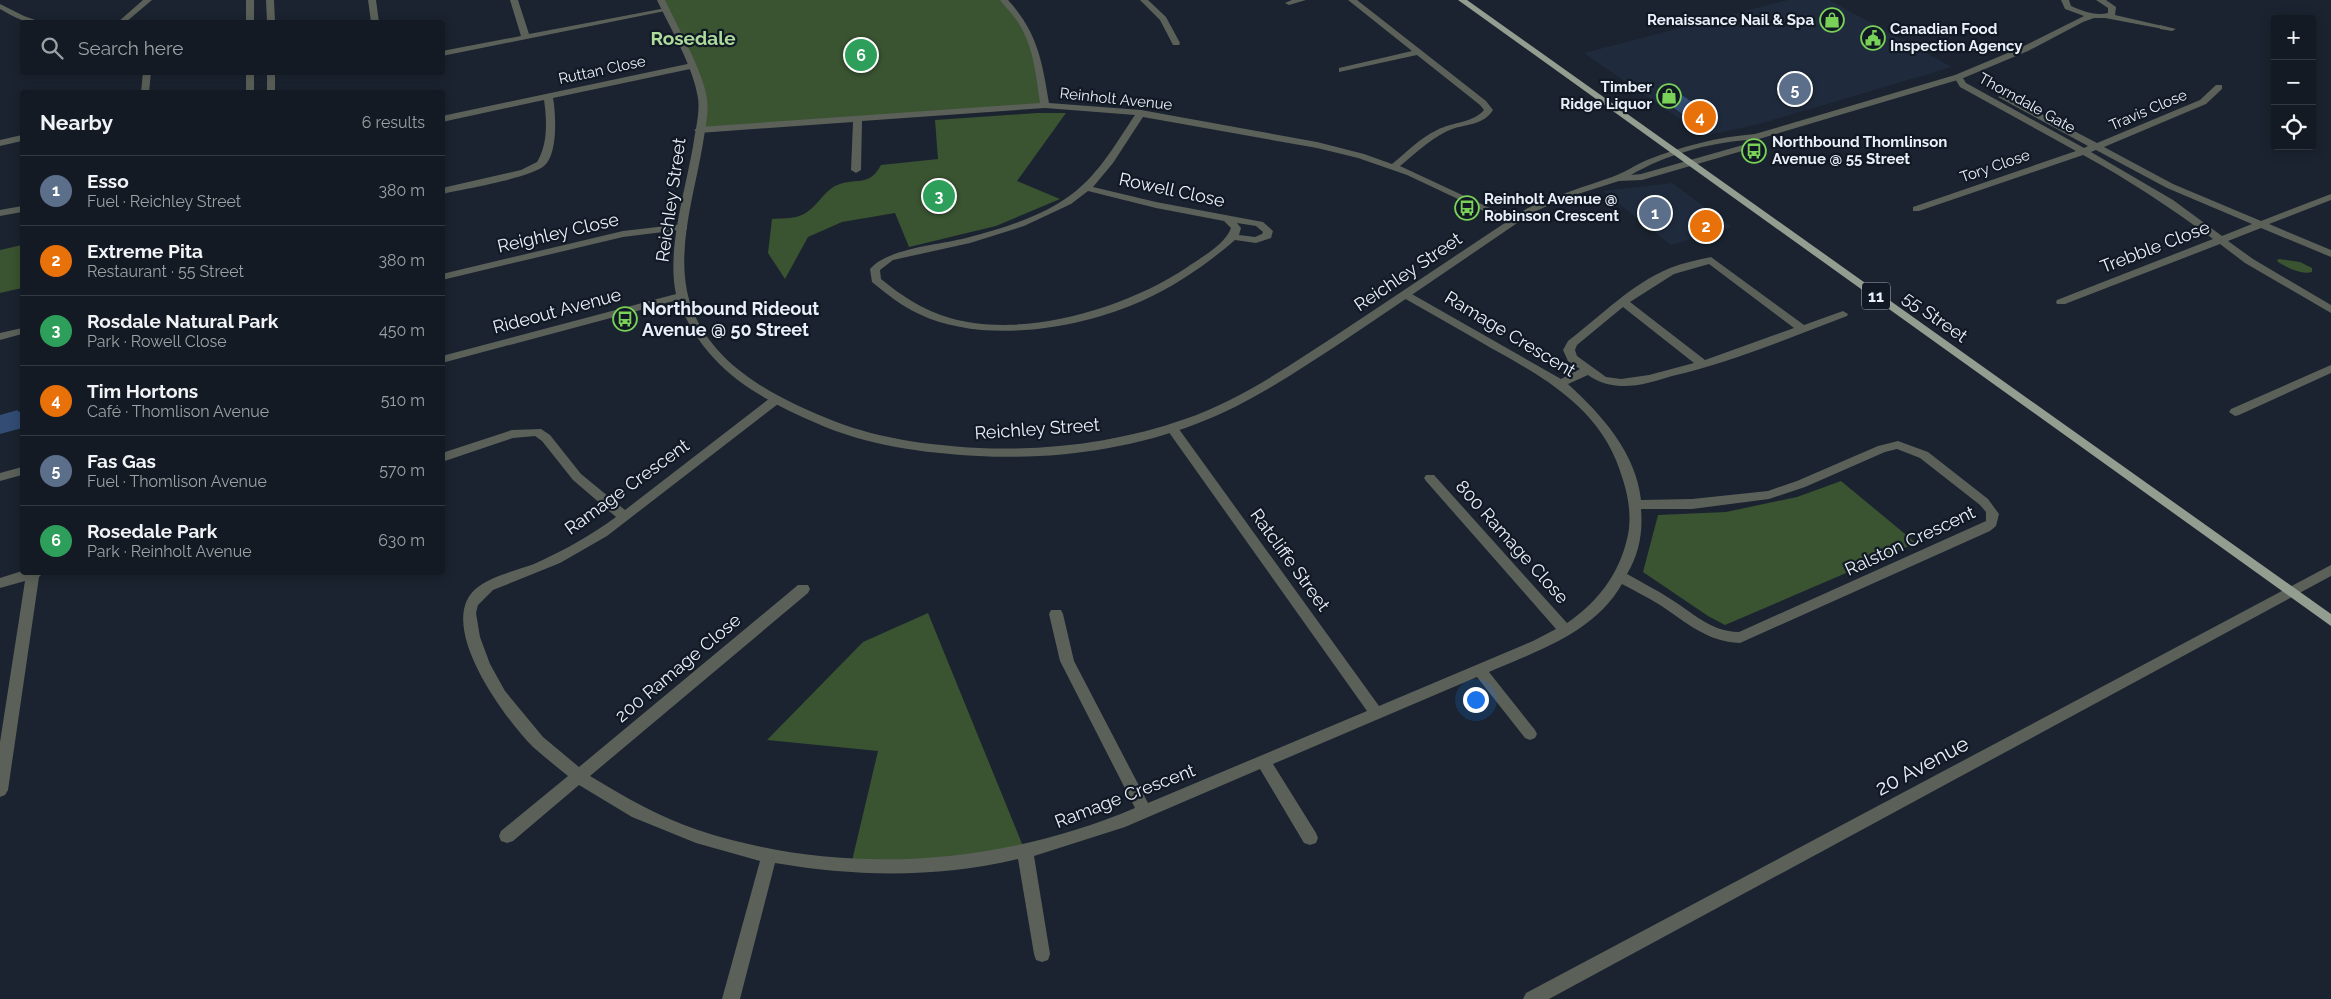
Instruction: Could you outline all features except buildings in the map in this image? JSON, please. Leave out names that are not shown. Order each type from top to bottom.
[{"type":"main road","name":"55 Street","points":[[1462,0],[2290,592]]},
{"type":"main road","name":"11","points":[[2290,592],[2331,621]]},
{"type":"street","points":[[124,20],[148,0]]},
{"type":"street","points":[[250,0],[250,20]]},
{"type":"street","points":[[270,0],[271,20]]},
{"type":"street","points":[[372,0],[375,20]]},
{"type":"street","points":[[514,0],[526,38]]},
{"type":"street","name":"Reichley Street","points":[[661,0],[692,66],[703,100],[678,261],[682,296],[692,321],[720,359],[743,380],[774,401],[853,434],[908,445],[970,452],[1022,452],[1080,447],[1172,428],[1225,408],[1251,394],[1406,295],[1529,211],[1559,197],[1618,178],[1635,167],[1732,138],[1756,137]]},
{"type":"street","points":[[1004,0],[1023,20],[1031,36],[1044,105]]},
{"type":"street","points":[[1144,0],[1163,19],[1176,43]]},
{"type":"street","points":[[1289,3],[1302,0]]},
{"type":"street","points":[[1352,0],[1484,103],[1488,110],[1482,117],[1433,135],[1395,166]]},
{"type":"street","points":[[2056,0],[2094,16]]},
{"type":"street","points":[[1756,137],[1958,77],[2025,49],[2052,33],[2080,20],[2094,16],[2105,16],[2167,28],[2100,0]]},
{"type":"street","points":[[2052,33],[2066,15],[2066,4]]},
{"type":"street","points":[[2105,16],[2112,14],[2111,4]]},
{"type":"street","points":[[0,6],[21,18],[29,20]]},
{"type":"street","points":[[445,53],[666,10]]},
{"type":"street","points":[[1342,70],[1418,52]]},
{"type":"street","name":"Ruttan Close","points":[[445,118],[692,66]]},
{"type":"street","points":[[145,90],[147,75]]},
{"type":"street","points":[[250,75],[250,90]]},
{"type":"street","points":[[271,75],[271,90]]},
{"type":"street","name":"Thorndale Gate","points":[[1958,77],[1973,82],[2170,186],[2331,254]]},
{"type":"street","name":"Thorndale Gate","points":[[1958,77],[1963,85],[2154,191],[2268,274],[2331,310]]},
{"type":"street","name":"Travis Close","points":[[2084,152],[2203,102],[2219,87]]},
{"type":"street","name":"Ruttan Close","points":[[445,191],[524,172],[540,164],[550,130],[551,109],[548,96]]},
{"type":"street","name":"Reinholt Avenue","points":[[699,130],[1044,105],[1141,113],[1327,147],[1395,166],[1513,221]]},
{"type":"street","points":[[2017,114],[2028,111]]},
{"type":"street","name":"Rowell Close","points":[[1086,188],[1228,219],[1236,228],[1233,237],[1178,277],[1147,295],[1110,308],[1039,326],[996,328],[954,323],[916,310],[898,299],[876,280],[875,269],[890,258],[944,246],[1020,224],[1055,208],[1086,188],[1141,113]]},
{"type":"street","points":[[856,170],[858,119]]},
{"type":"street","name":"Reichley Street","points":[[1618,178],[1642,177],[1691,164],[1746,147],[1756,137]]},
{"type":"street","points":[[0,143],[20,138]]},
{"type":"street","name":"Tory Close","points":[[1916,209],[2084,152]]},
{"type":"street","points":[[2154,191],[2170,186]]},
{"type":"street","name":"Trebble Close","points":[[2061,302],[2331,197]]},
{"type":"street","points":[[0,213],[20,208]]},
{"type":"street","points":[[1228,219],[1259,224],[1268,231],[1267,236],[1262,239],[1233,237]]},
{"type":"street","name":"Reighley Close","points":[[445,276],[623,234],[683,227]]},
{"type":"street","points":[[1802,329],[1711,260],[1671,271],[1640,288],[1570,346],[1569,350],[1572,358],[1588,370],[1608,382],[1622,384],[1663,376],[1802,329],[1843,314]]},
{"type":"street","name":"Ramage Crescent","points":[[774,401],[624,517],[574,550],[542,566],[491,585],[478,594],[469,608],[472,631],[493,685],[525,731],[578,778],[613,799],[669,826],[736,848],[804,862],[894,867],[938,865],[1025,851],[1094,832],[1145,812],[1538,645],[1566,631],[1595,609],[1621,577],[1635,540],[1637,505],[1625,461],[1614,440],[1598,420],[1560,384],[1526,362],[1406,295]]},
{"type":"street","name":"Rideout Avenue","points":[[445,359],[682,296]]},
{"type":"street","points":[[1624,303],[1702,363]]},
{"type":"street","points":[[0,337],[20,332]]},
{"type":"street","points":[[2235,412],[2331,369]]},
{"type":"street","points":[[1560,384],[1588,370]]},
{"type":"street","name":"Ratcliffe Street","points":[[1172,428],[1377,714]]},
{"type":"street","points":[[445,457],[512,434],[537,432],[546,438],[577,476],[624,517]]},
{"type":"street","name":"Ralston Crescent","points":[[1621,577],[1661,599],[1709,632],[1729,639],[1740,638],[1967,536],[1992,523],[1994,516],[1992,510],[1984,502],[1924,454],[1898,445],[1882,449],[1801,484],[1769,495],[1700,504],[1637,505]]},
{"type":"street","points":[[0,477],[20,472]]},
{"type":"street","name":"800 Ramage Close","points":[[1430,478],[1566,631]]},
{"type":"street","name":"20 Avenue","points":[[1532,999],[2331,570]]},
{"type":"street","points":[[0,583],[29,575]]},
{"type":"street","points":[[0,790],[36,575]]},
{"type":"street","name":"200 Ramage Close","points":[[507,836],[803,588]]},
{"type":"street","points":[[1056,614],[1067,661],[1145,812]]},
{"type":"street","points":[[1479,670],[1530,734]]},
{"type":"street","points":[[1264,762],[1310,838]]},
{"type":"street","points":[[1025,851],[1042,954]]},
{"type":"street","points":[[732,999],[769,856]]},
{"type":"shaded area","points":[[1788,0],[1829,0],[1952,67],[1759,124],[1704,136],[1584,53]]},
{"type":"shaded area","points":[[1672,183],[1732,227],[1671,245],[1603,191]]},
{"type":"green space","points":[[661,0],[1004,0],[1027,28],[1045,105],[699,130],[701,89]]},
{"type":"green space","points":[[1037,113],[1066,113],[1017,181],[1060,199],[996,226],[909,247],[895,213],[842,222],[808,237],[785,279],[768,253],[772,219],[793,218],[804,214],[814,207],[830,189],[842,183],[866,180],[881,165],[938,159],[935,120]]},
{"type":"green space","points":[[20,245],[20,288],[0,293],[0,250]]},
{"type":"green space","points":[[2277,260],[2300,262],[2312,268],[2312,272],[2303,273],[2286,267],[2278,262]]},
{"type":"green space","points":[[1841,481],[1916,543],[1725,625],[1708,616],[1643,572],[1658,515],[1726,512],[1797,497]]},
{"type":"green space","points":[[928,613],[1025,851],[851,865],[878,751],[767,740],[863,642]]},
{"type":"place","name":"Renaissance Nail & Spa","points":[[1832,20]]},
{"type":"place","name":"Canadian Food Inspection Agency","points":[[1873,38]]},
{"type":"place","name":"Rosedale Park","points":[[861,55]]},
{"type":"place","name":"Fas Gas","points":[[1795,89]]},
{"type":"place","name":"Timber Ridge Liquor","points":[[1669,96]]},
{"type":"place","name":"Tim Hortons","points":[[1700,117]]},
{"type":"place","name":"Northbound Thomlinson Avenue @ 55 Street","points":[[1754,151]]},
{"type":"place","name":"Rosdale Natural Park","points":[[939,196]]},
{"type":"place","name":"Reinholt Avenue @ Robinson Crescent","points":[[1467,208]]},
{"type":"place","name":"Esso","points":[[1655,213]]},
{"type":"place","name":"Extreme Pita","points":[[1706,226]]},
{"type":"place","name":"Northbound Rideout Avenue @ 50 Street","points":[[625,319]]},
{"type":"district","name":"Rosedale","points":[[693,38]]}]
